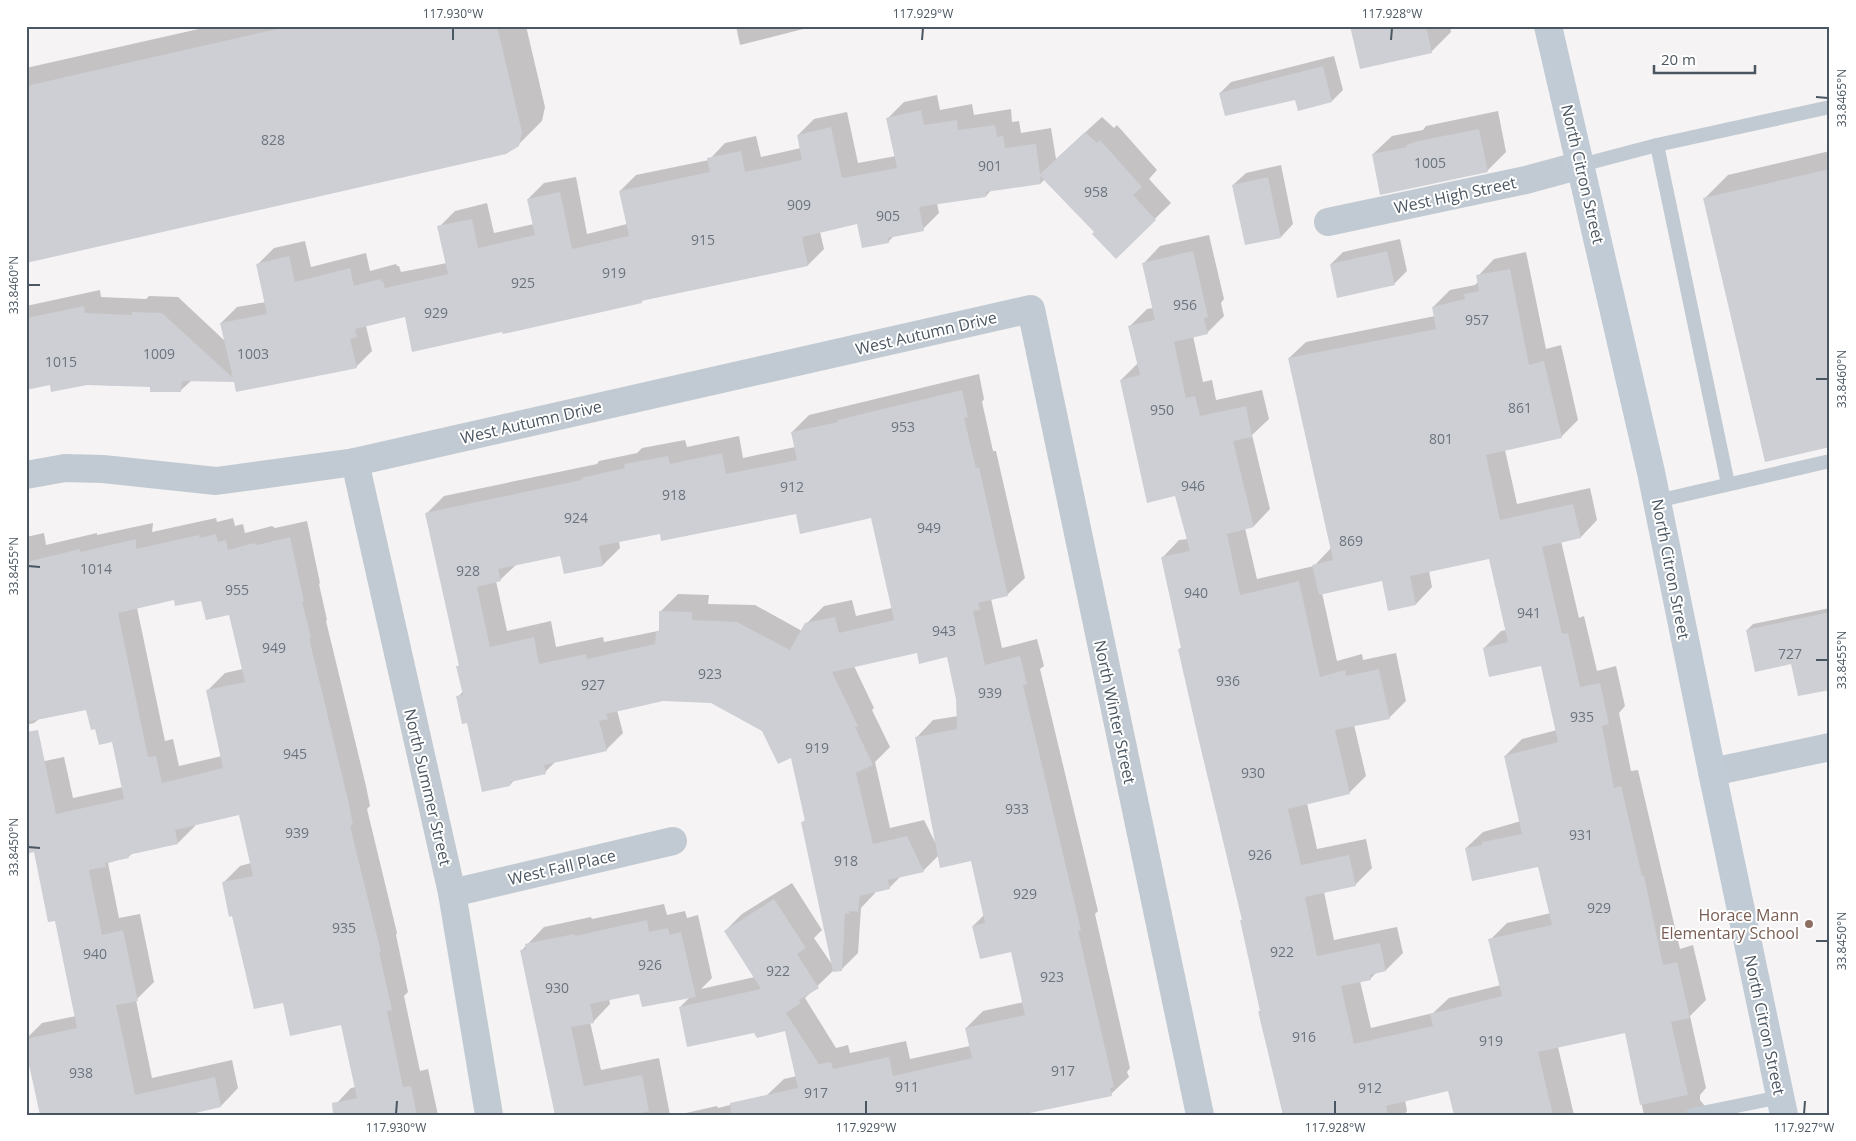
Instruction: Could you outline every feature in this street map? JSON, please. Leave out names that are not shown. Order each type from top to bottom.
[{"type":"street","name":"North Citron Street","points":[[1548,26],[1657,501],[1782,1106]]},
{"type":"street","name":"West High Street","points":[[1328,222],[1526,180],[1581,165]]},
{"type":"street","name":"West Autumn Drive","points":[[26,475],[65,468],[103,469],[216,481],[355,462],[1031,309]]},
{"type":"street","name":"North Winter Street","points":[[1031,309],[1200,1115]]},
{"type":"street","name":"North Summer Street","points":[[355,462],[452,893],[489,1115]]},
{"type":"street","points":[[1712,772],[1830,747]]},
{"type":"street","name":"West Fall Place","points":[[452,893],[672,842]]},
{"type":"lane","points":[[1581,165],[1657,145],[1830,107]]},
{"type":"lane","points":[[1657,145],[1728,484]]},
{"type":"lane","points":[[1657,501],[1830,461]]},
{"type":"lane","points":[[1692,1115],[1782,1106]]},
{"type":"building","points":[[290,26],[497,26],[522,132],[519,146],[506,154],[26,263],[26,86]]},
{"type":"building","points":[[1350,26],[1426,26],[1432,53],[1360,69]]},
{"type":"building","points":[[1323,66],[1332,102],[1298,111],[1295,100],[1225,116],[1219,93]]},
{"type":"building","points":[[921,110],[924,125],[957,120],[958,130],[995,125],[997,137],[1003,136],[1005,148],[1036,144],[1040,174],[1085,132],[1097,143],[1100,140],[1142,187],[1133,195],[1156,220],[1116,259],[1092,234],[1094,232],[1040,176],[1041,184],[986,192],[986,197],[919,207],[924,231],[888,238],[889,243],[862,248],[857,224],[802,237],[808,266],[641,301],[642,303],[503,334],[502,332],[412,352],[405,317],[355,329],[357,337],[350,339],[357,368],[348,370],[236,392],[234,382],[182,381],[181,392],[150,392],[150,387],[87,385],[51,392],[50,385],[26,390],[27,318],[84,306],[85,313],[132,315],[132,312],[162,313],[233,378],[220,323],[267,314],[256,264],[289,256],[295,282],[350,268],[354,286],[380,279],[383,281],[385,288],[448,274],[437,226],[472,219],[478,248],[535,235],[527,199],[560,192],[572,249],[629,236],[619,191],[710,172],[707,158],[741,151],[745,172],[802,160],[797,135],[831,127],[842,178],[897,168],[886,118]]},
{"type":"building","points":[[1479,129],[1488,172],[1380,195],[1372,154],[1407,147],[1406,145],[1418,141]]},
{"type":"building","points":[[1830,169],[1830,447],[1765,462],[1703,198]]},
{"type":"building","points":[[1268,177],[1281,238],[1245,245],[1232,185]]},
{"type":"building","points":[[1193,251],[1208,317],[1204,318],[1208,334],[1174,342],[1186,398],[1195,396],[1200,416],[1246,406],[1252,437],[1233,441],[1254,527],[1227,534],[1240,595],[1299,581],[1320,677],[1345,670],[1346,676],[1379,669],[1390,719],[1335,730],[1350,794],[1288,809],[1301,865],[1349,855],[1356,886],[1305,897],[1317,956],[1380,943],[1386,971],[1370,975],[1371,980],[1341,986],[1354,1044],[1433,1026],[1430,1014],[1502,996],[1488,939],[1552,925],[1538,867],[1472,881],[1465,848],[1482,845],[1482,842],[1522,834],[1504,756],[1558,742],[1541,666],[1489,677],[1483,648],[1508,642],[1489,559],[1410,576],[1416,605],[1388,611],[1382,581],[1319,595],[1312,565],[1333,560],[1288,358],[1436,329],[1432,307],[1465,299],[1464,294],[1479,291],[1476,275],[1510,269],[1529,365],[1544,361],[1562,438],[1486,455],[1500,520],[1573,504],[1581,538],[1542,547],[1562,634],[1568,633],[1580,687],[1600,683],[1609,724],[1602,726],[1614,788],[1621,786],[1642,876],[1644,876],[1663,965],[1677,962],[1690,1018],[1671,1022],[1688,1095],[1640,1105],[1625,1033],[1538,1052],[1553,1115],[1454,1115],[1448,1091],[1386,1106],[1388,1115],[1283,1115],[1258,1011],[1260,1011],[1240,920],[1242,920],[1178,649],[1181,648],[1161,557],[1190,551],[1175,496],[1147,503],[1120,380],[1140,375],[1128,326],[1155,320],[1142,263]]},
{"type":"building","points":[[1387,251],[1395,285],[1337,298],[1330,264]]},
{"type":"building","points":[[962,390],[968,417],[964,418],[976,468],[979,467],[1008,596],[978,603],[980,610],[973,611],[985,665],[1020,656],[1027,684],[1023,685],[1081,930],[1078,931],[1114,1087],[1110,1088],[1112,1096],[1020,1115],[731,1115],[730,1103],[798,1088],[785,1031],[757,1038],[754,1033],[687,1047],[679,1007],[761,989],[724,931],[774,899],[806,948],[797,954],[819,988],[799,1000],[801,1003],[786,1013],[819,1064],[831,1062],[833,1069],[889,1057],[893,1076],[972,1058],[965,1028],[1025,1015],[1011,952],[980,959],[972,926],[985,923],[971,861],[940,868],[915,737],[957,729],[956,699],[947,657],[919,664],[917,653],[832,672],[858,726],[855,727],[873,765],[856,773],[873,844],[907,836],[924,872],[888,880],[890,889],[860,896],[858,912],[849,911],[849,914],[845,913],[842,971],[833,972],[801,822],[805,821],[791,758],[778,764],[762,731],[711,703],[663,701],[606,714],[608,719],[599,721],[607,751],[544,765],[546,774],[510,782],[510,786],[482,792],[467,723],[462,724],[456,696],[463,695],[456,666],[459,666],[425,513],[581,480],[581,478],[625,468],[624,464],[668,456],[670,464],[722,453],[726,474],[797,460],[791,432]],"holes":[[[796,514],[800,534],[871,518],[894,620],[839,633],[835,617],[805,623],[790,650],[737,622],[692,620],[692,612],[659,611],[659,631],[656,631],[655,644],[587,659],[586,654],[539,664],[534,637],[490,647],[477,587],[501,581],[498,569],[560,556],[564,574],[603,566],[599,546],[660,534],[661,541]]]},
{"type":"building","points":[[216,534],[218,542],[226,540],[228,550],[254,543],[257,545],[290,537],[311,638],[309,638],[349,804],[353,825],[350,826],[381,952],[379,952],[392,1010],[387,1011],[403,1087],[411,1086],[417,1115],[333,1115],[332,1103],[357,1098],[341,1025],[290,1036],[283,1003],[254,1009],[232,916],[229,917],[222,882],[253,876],[239,815],[175,830],[178,844],[128,855],[129,858],[105,863],[106,867],[89,870],[102,935],[123,930],[138,1001],[116,1005],[135,1095],[215,1077],[221,1107],[187,1115],[40,1115],[26,1051],[26,1039],[77,1028],[55,921],[48,922],[34,852],[26,854],[26,732],[38,730],[56,814],[124,799],[112,742],[99,745],[95,729],[91,730],[86,710],[26,722],[26,562],[80,549],[80,552],[136,539],[136,549],[199,535],[200,538]],"holes":[[[174,600],[175,606],[201,601],[206,620],[229,615],[245,682],[206,690],[223,768],[162,783],[156,756],[148,757],[118,613]]]},
{"type":"building","points":[[1830,612],[1830,690],[1798,696],[1791,664],[1755,672],[1746,630]]},
{"type":"building","points":[[647,920],[649,932],[668,928],[670,935],[681,932],[696,997],[642,1007],[639,994],[590,1004],[594,1023],[571,1027],[584,1086],[642,1075],[649,1111],[633,1115],[555,1115],[520,950],[526,949],[525,944],[574,934],[575,936]]},
{"type":"place","name":"Horace Mann Elementary School","points":[[1809,924]]}]
